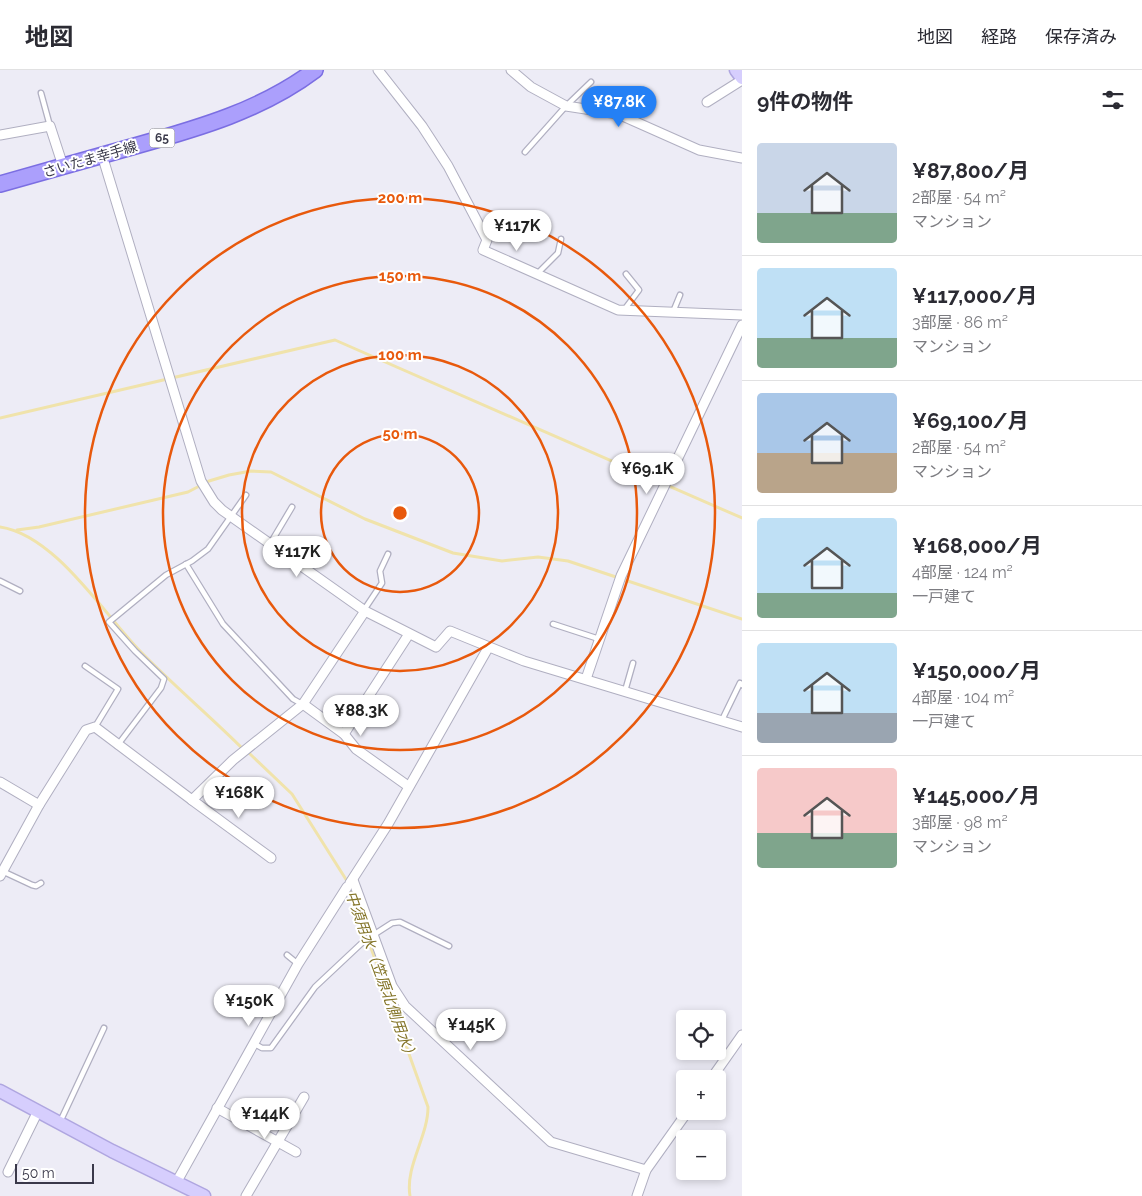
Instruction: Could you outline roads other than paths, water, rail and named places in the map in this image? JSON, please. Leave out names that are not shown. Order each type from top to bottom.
[{"type":"main road","name":"さいたま幸手線","points":[[0,184],[197,128],[272,99],[316,70]]},
{"type":"street","points":[[378,70],[422,126],[448,166],[487,240],[483,250],[618,310],[742,315]]},
{"type":"street","points":[[511,70],[531,87],[566,106],[618,114],[699,150],[742,158]]},
{"type":"street","points":[[706,102],[740,76]]},
{"type":"street","points":[[0,135],[50,126],[63,166]]},
{"type":"street","points":[[102,156],[201,481],[214,502],[231,518],[364,611],[436,647],[450,631],[488,648],[742,727]]},
{"type":"street","points":[[586,679],[622,576],[742,325]]},
{"type":"street","points":[[192,800],[233,760],[303,704],[364,611]]},
{"type":"street","points":[[344,734],[409,634]]},
{"type":"street","points":[[176,1183],[298,964],[388,824],[488,648]]},
{"type":"street","points":[[303,704],[344,734],[356,749],[408,786]]},
{"type":"street","points":[[1,874],[4,859],[86,730],[95,727],[117,746],[271,858]]},
{"type":"street","points":[[0,782],[39,805]]},
{"type":"street","points":[[350,883],[374,936],[392,986],[405,1006],[551,1142],[646,1170]]},
{"type":"street","points":[[717,1070],[742,1035]]},
{"type":"street","points":[[0,1090],[60,1123],[204,1196]]},
{"type":"street","points":[[246,1196],[304,1097]]},
{"type":"street","points":[[218,1108],[296,1152]]},
{"type":"street","points":[[8,1172],[38,1111]]},
{"type":"street","points":[[638,1196],[646,1170],[682,1120]]},
{"type":"lane","points":[[525,152],[566,106],[591,82]]},
{"type":"lane","points":[[41,93],[50,126]]},
{"type":"lane","points":[[537,274],[558,252],[562,239]]},
{"type":"lane","points":[[624,310],[639,290],[626,274]]},
{"type":"lane","points":[[673,312],[680,295]]},
{"type":"lane","points":[[117,746],[162,688],[164,679],[135,651],[110,622],[166,575],[186,564],[208,548],[231,518],[246,494]]},
{"type":"lane","points":[[269,545],[292,507]]},
{"type":"lane","points":[[364,611],[382,583],[380,572],[388,554]]},
{"type":"lane","points":[[186,564],[223,624],[294,699],[303,704]]},
{"type":"lane","points":[[0,582],[20,590]]},
{"type":"lane","points":[[553,624],[600,639]]},
{"type":"lane","points":[[625,691],[633,663]]},
{"type":"lane","points":[[85,666],[118,688],[95,727]]},
{"type":"lane","points":[[722,720],[740,684],[742,684]]},
{"type":"lane","points":[[1,874],[36,886],[41,883]]},
{"type":"lane","points":[[253,1043],[262,1048],[271,1048],[315,987],[364,941],[396,922],[449,946]]},
{"type":"lane","points":[[286,955],[298,964]]},
{"type":"lane","points":[[60,1123],[104,1028]]},
{"type":"waterway","points":[[0,418],[335,340],[742,518]]},
{"type":"waterway","points":[[17,530],[39,527],[188,492],[209,481],[229,475],[251,471],[271,472],[365,519],[453,553],[502,561],[538,557],[568,561],[742,619]]},
{"type":"waterway","name":"中須用水（笠原北側用水）","points":[[0,527],[20,533],[40,544],[59,560],[94,597],[140,651],[243,749]]},
{"type":"waterway","name":"中須用水（笠原北側用水）","points":[[250,754],[292,794],[347,881],[428,1107],[427,1118],[413,1163],[409,1185],[410,1196]]}]
